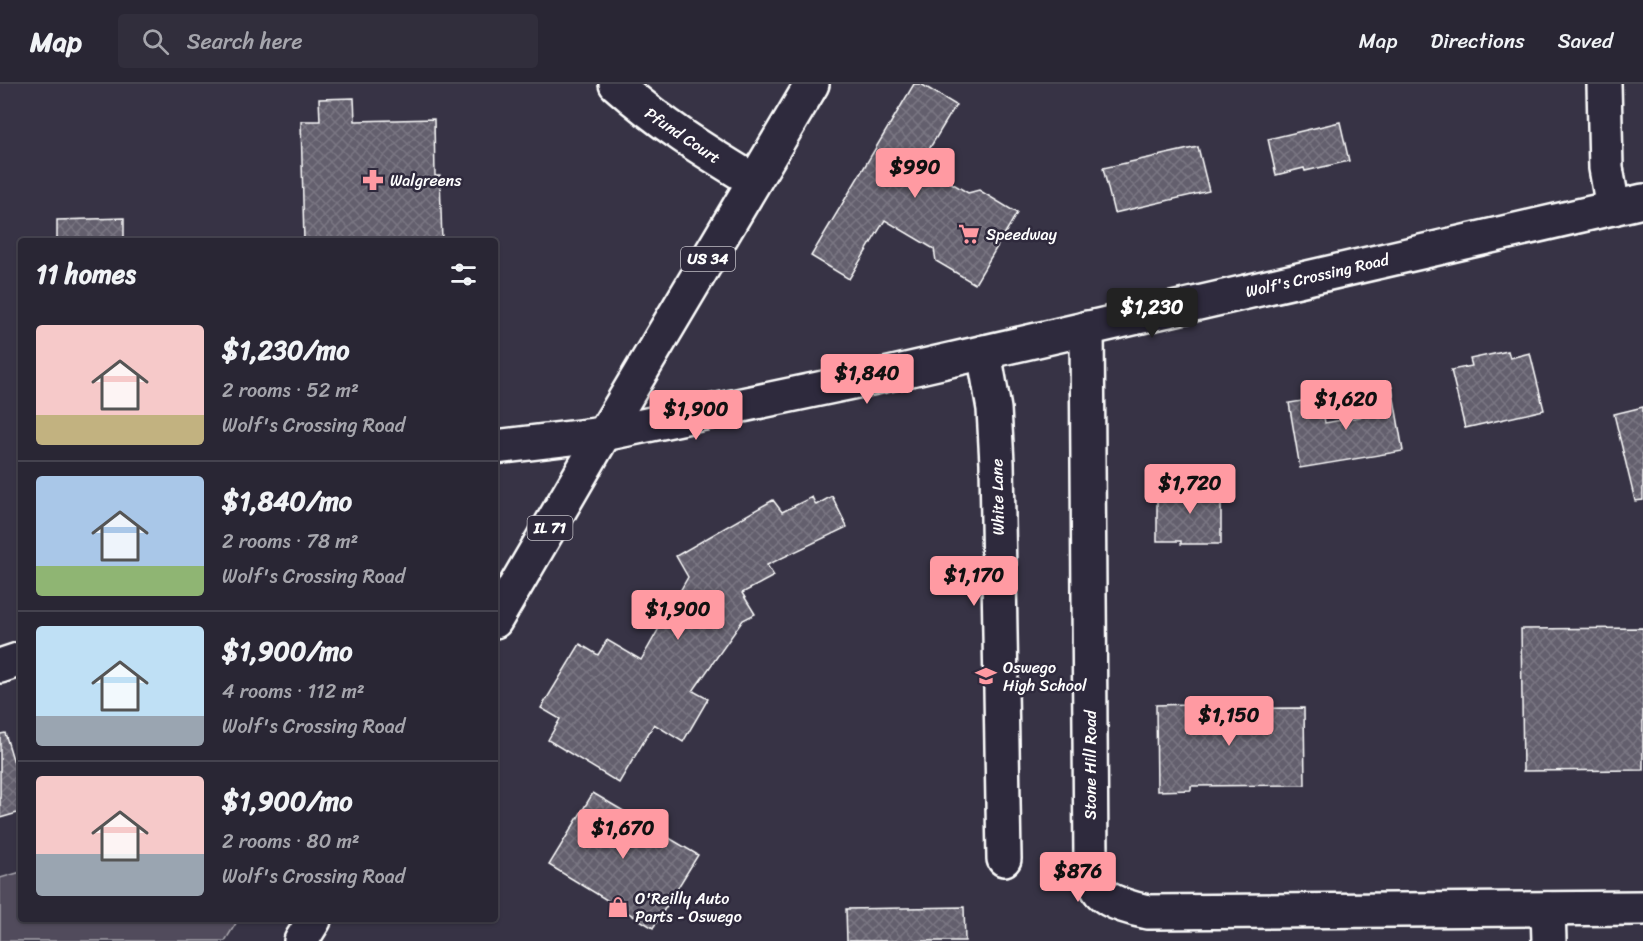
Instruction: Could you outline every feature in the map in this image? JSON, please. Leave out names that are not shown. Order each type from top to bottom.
[{"type":"street","name":"Pfund Court","points":[[616,84],[645,111],[682,137],[754,181]]},
{"type":"street","name":"US 34","points":[[604,434],[812,84]]},
{"type":"street","points":[[1604,84],[1606,168],[1628,204]]},
{"type":"street","name":"Wolf's Crossing Road","points":[[498,447],[604,434],[876,377],[1628,204]]},
{"type":"street","name":"Stone Hill Road","points":[[1087,328],[1091,861],[1095,881],[1102,895],[1131,909],[1148,912],[1548,925],[1643,908]]},
{"type":"street","name":"White Lane","points":[[984,352],[994,409],[997,463],[1004,859]]},
{"type":"street","name":"IL 71","points":[[498,616],[604,434]]},
{"type":"street","points":[[0,666],[18,660]]},
{"type":"street","points":[[301,941],[313,922]]},
{"type":"shaded area","points":[[18,873],[18,922],[237,922],[225,941],[0,941],[0,878]]},
{"type":"building","points":[[914,84],[921,84],[956,105],[920,164],[968,193],[979,190],[1017,213],[975,284],[936,261],[934,249],[885,220],[849,279],[811,256]]},
{"type":"building","points":[[354,98],[355,121],[434,119],[435,176],[440,176],[442,238],[304,238],[301,121],[320,121],[319,99]]},
{"type":"building","points":[[1340,122],[1349,161],[1276,175],[1268,139]]},
{"type":"building","points":[[1198,147],[1209,191],[1114,213],[1103,168]]},
{"type":"building","points":[[124,218],[124,238],[57,238],[57,220]]},
{"type":"building","points":[[1508,351],[1510,358],[1530,353],[1544,410],[1465,428],[1451,370],[1472,366],[1470,359]]},
{"type":"building","points":[[1392,387],[1403,451],[1300,468],[1289,403],[1321,398],[1325,423],[1365,416],[1361,392]]},
{"type":"building","points":[[1643,407],[1643,500],[1635,501],[1614,414]]},
{"type":"building","points":[[1182,486],[1221,486],[1221,544],[1181,544],[1181,541],[1157,541],[1157,491],[1182,491]]},
{"type":"building","points":[[832,496],[847,527],[767,565],[774,576],[742,593],[755,614],[743,620],[693,691],[708,699],[683,742],[654,724],[619,783],[548,740],[560,719],[541,708],[580,644],[598,655],[607,640],[641,660],[688,577],[676,556],[773,500],[782,512],[812,497],[816,505]]},
{"type":"building","points":[[1643,628],[1643,770],[1523,771],[1521,629]]},
{"type":"building","points":[[1190,704],[1190,709],[1304,708],[1305,785],[1191,786],[1191,790],[1157,791],[1156,705]]},
{"type":"building","points":[[5,733],[18,776],[18,813],[0,818],[0,734]]},
{"type":"building","points":[[593,793],[698,855],[653,928],[549,865]]},
{"type":"building","points":[[964,907],[965,941],[847,941],[846,909]]},
{"type":"place","name":"Walgreens","points":[[373,180]]},
{"type":"place","name":"Speedway","points":[[969,234]]},
{"type":"place","name":"Oswego High School","points":[[986,676]]},
{"type":"place","name":"O'Reilly Auto Parts - Oswego","points":[[618,907]]}]
